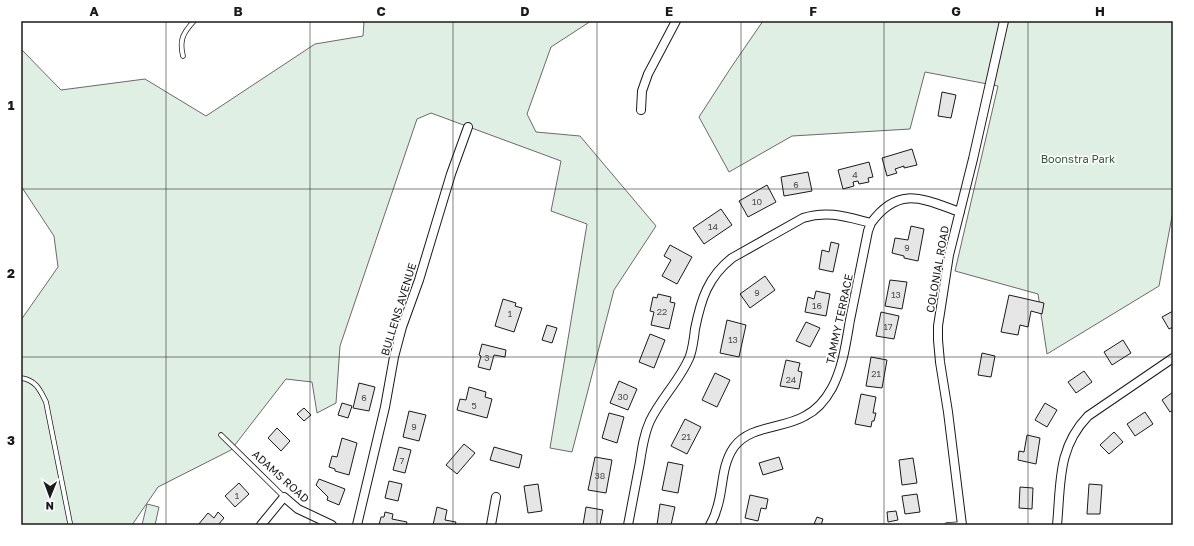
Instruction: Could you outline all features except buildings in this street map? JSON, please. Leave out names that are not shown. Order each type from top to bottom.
[{"type":"street","points":[[641,110],[642,91],[648,74],[676,21]]},
{"type":"street","name":"COLONIAL ROAD","points":[[962,524],[940,362],[938,326],[949,255],[973,160],[1004,21]]},
{"type":"street","name":"BULLENS AVENUE","points":[[357,525],[402,327],[419,280],[451,174],[468,127]]},
{"type":"street","name":"TAMMY TERRACE","points":[[710,525],[717,511],[725,467],[734,447],[749,434],[800,419],[810,413],[819,406],[832,388],[838,376],[845,350],[868,231],[871,223],[878,213],[896,201],[906,198],[916,198],[960,212]]},
{"type":"street","points":[[628,525],[645,437],[650,422],[656,409],[686,367],[691,353],[702,300],[707,287],[722,265],[803,218],[813,215],[824,213],[871,223]]},
{"type":"street","points":[[1057,525],[1063,460],[1072,435],[1088,416],[1173,358]]},
{"type":"street","points":[[261,525],[284,497]]},
{"type":"street","name":"ADAMS ROAD","points":[[284,497],[298,509],[332,525]]},
{"type":"street","points":[[491,525],[496,497]]},
{"type":"lane","points":[[182,56],[180,48],[181,40],[185,31],[194,21]]},
{"type":"lane","points":[[21,378],[32,382],[39,388],[46,402],[70,523]]},
{"type":"lane","name":"ADAMS ROAD","points":[[221,435],[284,497]]},
{"type":"lane","points":[[947,525],[962,524]]},
{"type":"green space","points":[[364,21],[591,21],[551,47],[527,114],[536,132],[580,136],[656,226],[614,290],[572,452],[550,448],[587,224],[551,211],[561,161],[431,113],[417,119],[340,346],[336,403],[317,413],[312,382],[286,379],[231,450],[158,487],[132,525],[21,525],[21,320],[58,267],[54,236],[21,186],[21,49],[61,90],[145,79],[206,116],[315,44],[363,36]]},
{"type":"green space","name":"Boonstra Park","points":[[763,21],[1173,21],[1173,211],[1159,286],[1047,354],[1038,294],[955,271],[998,86],[925,72],[910,129],[792,136],[729,172],[699,117]]},
{"type":"green space","points":[[147,504],[159,507],[155,525],[142,525]]}]
